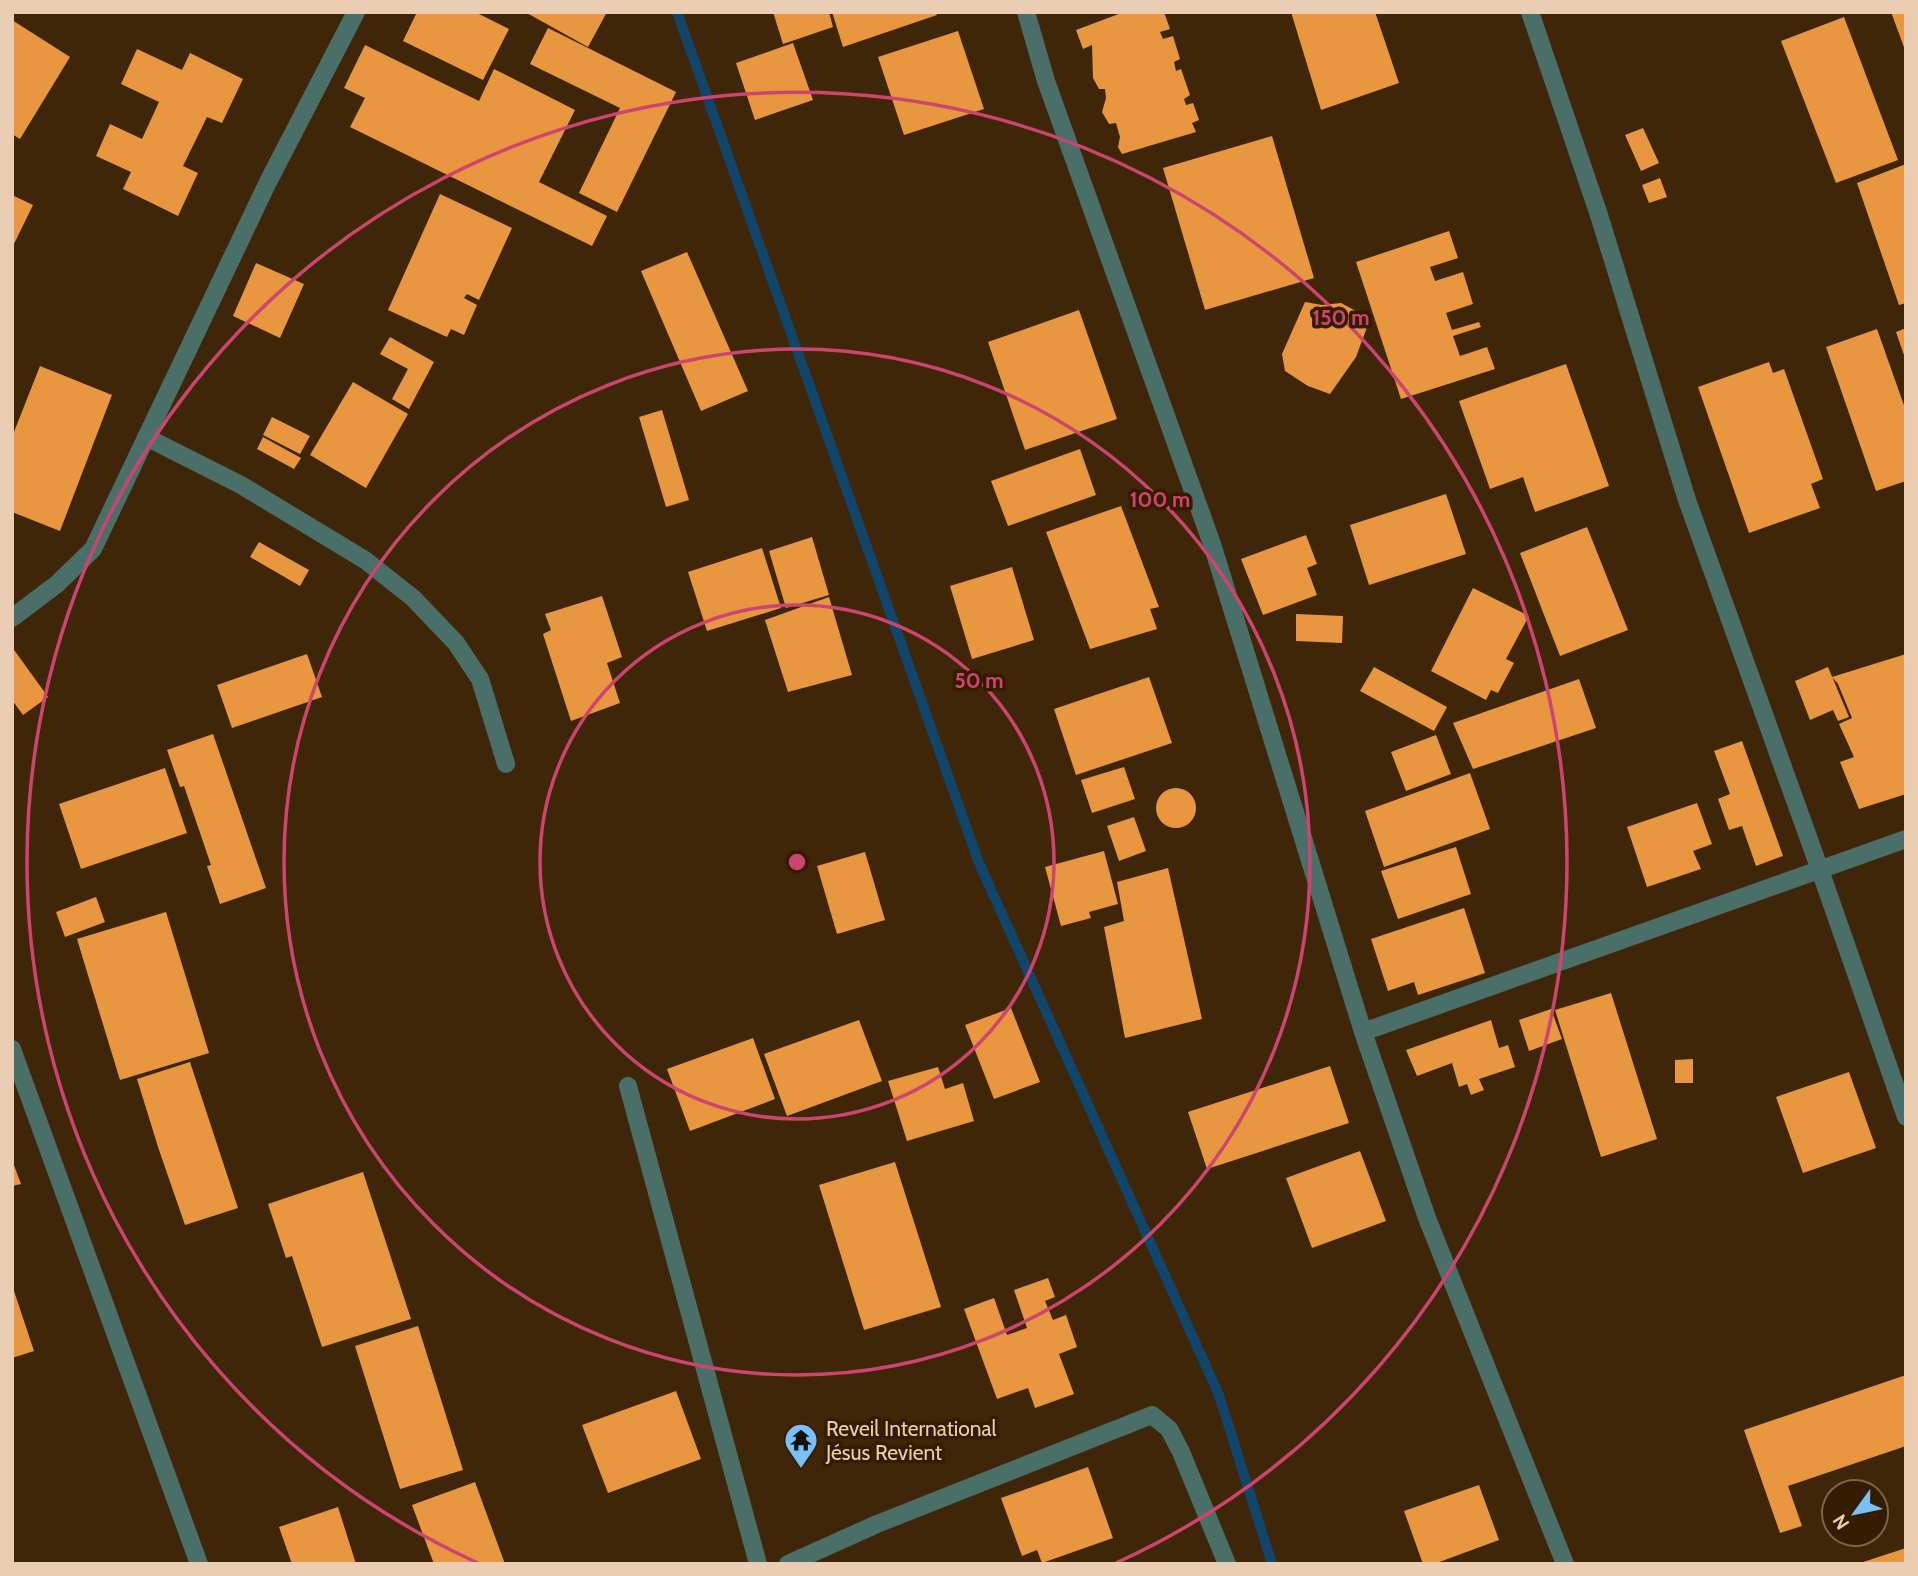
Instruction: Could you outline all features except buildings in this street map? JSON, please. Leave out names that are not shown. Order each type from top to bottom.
[{"type":"street","points":[[12,618],[57,584],[93,549],[268,182],[356,12]]},
{"type":"street","points":[[1026,12],[1046,81],[1212,544],[1363,1032],[1427,1218],[1565,1564]]},
{"type":"street","points":[[1530,12],[1598,212],[1687,500],[1906,1117]]},
{"type":"street","points":[[146,437],[252,492],[365,561],[413,598],[456,643],[480,679],[506,764]]},
{"type":"street","points":[[1363,1032],[1906,839]]},
{"type":"street","points":[[12,1049],[199,1564]]},
{"type":"street","points":[[628,1086],[758,1564]]},
{"type":"street","points":[[788,1564],[877,1524],[1152,1415],[1169,1429],[1181,1452],[1227,1564]]},
{"type":"waterway","points":[[677,12],[979,863],[1219,1395],[1272,1564]]},
{"type":"place","name":"Reveil International Jésus Revient","points":[[801,1470]]}]
